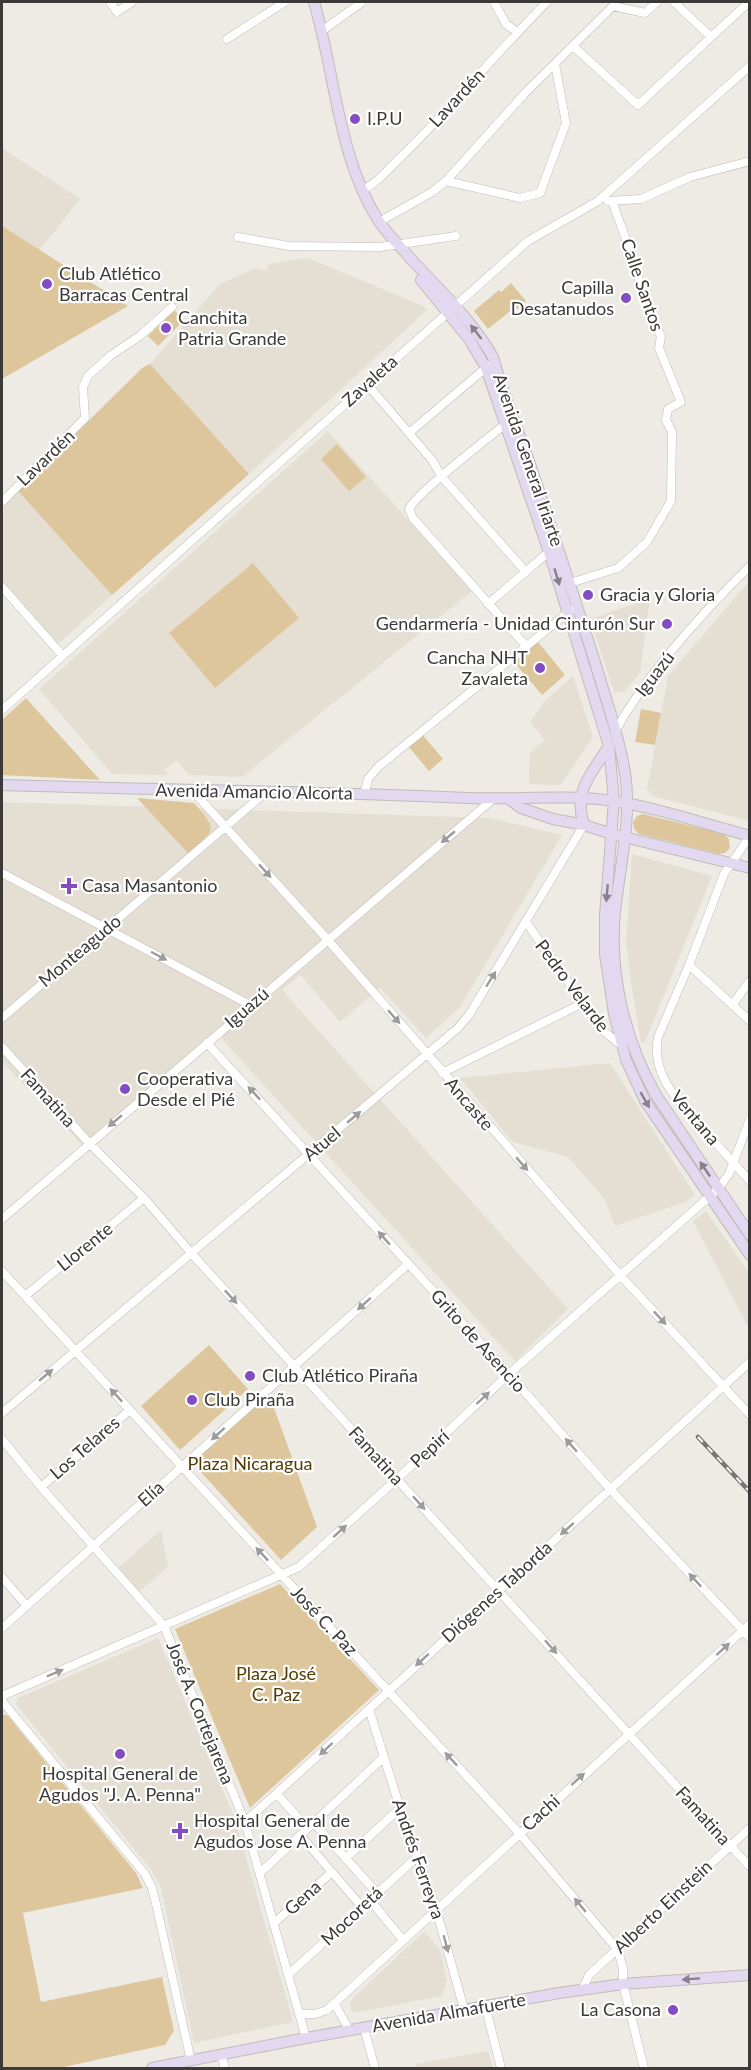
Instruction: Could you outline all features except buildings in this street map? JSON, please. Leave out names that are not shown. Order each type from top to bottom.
[{"type":"main road","name":"Avenida General Iriarte","points":[[314,2],[350,156],[362,190],[379,222],[396,246]]},
{"type":"main road","name":"Avenida General Iriarte","points":[[350,156],[350,170],[358,198],[374,223],[484,342],[553,548],[568,612],[609,746],[614,801],[605,915],[605,954],[614,1014],[627,1043]]},
{"type":"main road","name":"Avenida General Iriarte","points":[[553,548],[570,583],[616,730],[624,766],[627,803],[615,913],[615,954],[627,1043]]},
{"type":"main road","name":"Iguazú","points":[[580,797],[586,782],[609,746]]},
{"type":"main road","name":"Avenida Amancio Alcorta","points":[[2,786],[268,790],[493,799],[531,796],[580,797],[627,803],[750,836]]},
{"type":"main road","points":[[580,797],[579,814],[584,825]]},
{"type":"main road","points":[[507,798],[521,808],[553,819],[750,868]]},
{"type":"main road","points":[[627,1043],[750,1255]]},
{"type":"main road","points":[[714,1192],[750,1235]]},
{"type":"main road","name":"Avenida Almafuerte","points":[[152,2068],[464,2009],[582,1990],[623,1984],[750,1975]]},
{"type":"street","points":[[110,2],[117,12],[132,2]]},
{"type":"street","points":[[227,39],[285,2]]},
{"type":"street","points":[[322,31],[362,2]]},
{"type":"street","points":[[494,2],[506,24],[517,32]]},
{"type":"street","name":"Lavardén","points":[[362,190],[386,171],[454,104],[517,32],[547,2]]},
{"type":"street","points":[[379,222],[432,192],[446,181],[555,64],[613,6],[645,13],[657,2]]},
{"type":"street","points":[[674,2],[711,38]]},
{"type":"street","points":[[573,46],[638,105],[749,2]]},
{"type":"street","points":[[446,181],[520,198],[540,194],[566,123],[555,64]]},
{"type":"street","name":"Zavaleta","points":[[2,710],[528,241],[598,201],[750,66]]},
{"type":"street","points":[[598,201],[641,199],[690,177],[750,161]]},
{"type":"street","name":"Calle Santos","points":[[570,583],[618,568],[647,542],[671,501],[672,432],[666,420],[668,409],[681,402],[659,348],[661,336],[649,314],[632,256],[612,201]]},
{"type":"street","points":[[238,237],[289,246],[396,246],[456,236]]},
{"type":"street","name":"Lavardén","points":[[2,502],[85,418],[83,387],[88,376],[172,307]]},
{"type":"street","points":[[409,433],[490,364]]},
{"type":"street","points":[[367,384],[432,460],[442,477],[526,572]]},
{"type":"street","points":[[509,420],[411,504],[410,511],[526,646]]},
{"type":"street","points":[[489,603],[553,548]]},
{"type":"street","name":"Iguazú","points":[[609,746],[616,730],[639,694],[672,652],[750,566]]},
{"type":"street","points":[[2,587],[62,655]]},
{"type":"street","points":[[364,795],[368,778],[378,767],[577,605]]},
{"type":"street","name":"Ancaste","points":[[192,790],[327,939],[620,1275],[750,1415]]},
{"type":"street","name":"Monteagudo","points":[[2,1018],[268,790]]},
{"type":"street","name":"Iguazú","points":[[2,1219],[493,799]]},
{"type":"street","name":"Atuel","points":[[2,1413],[451,1035],[469,1015],[584,825]]},
{"type":"street","points":[[750,836],[730,863],[689,965],[750,1022]]},
{"type":"street","points":[[2,873],[250,1005]]},
{"type":"street","name":"Pedro Velarde","points":[[526,922],[581,1004],[601,1029],[627,1043]]},
{"type":"street","name":"Ventana","points":[[689,965],[657,1037],[657,1062],[674,1095],[750,1181]]},
{"type":"street","points":[[732,1005],[750,981]]},
{"type":"street","points":[[442,1073],[581,1004]]},
{"type":"street","name":"Grito de Asencio","points":[[207,1043],[310,1154],[407,1265],[509,1374],[610,1489],[750,1638]]},
{"type":"street","name":"Famatina","points":[[2,1047],[89,1143],[144,1198],[192,1254],[750,1867]]},
{"type":"street","name":"Pepirí","points":[[2,1696],[282,1576],[307,1561],[509,1374],[714,1192],[734,1164],[750,1119]]},
{"type":"street","name":"Llorente","points":[[25,1296],[144,1198]]},
{"type":"street","name":"Elía","points":[[2,1628],[407,1265]]},
{"type":"street","name":"José C. Paz","points":[[2,1271],[519,1833],[618,1950]]},
{"type":"street","name":"Diógenes Taborda","points":[[245,1822],[750,1362]]},
{"type":"street","name":"Los Telares","points":[[41,1487],[130,1410]]},
{"type":"street","name":"José A. Cortejarena","points":[[2,1439],[41,1487],[164,1626],[245,1822],[306,2038]]},
{"type":"street","points":[[2,1577],[26,1605]]},
{"type":"street","name":"Cachi","points":[[299,2014],[321,2013],[334,2002],[750,1624]]},
{"type":"street","points":[[2,1701],[145,1874],[158,1908],[190,2061]]},
{"type":"street","name":"Andrés Ferreyra","points":[[369,1709],[400,1808],[436,1909],[464,2009]]},
{"type":"street","points":[[260,1873],[384,1757]]},
{"type":"street","points":[[277,1794],[346,1858],[377,1893]]},
{"type":"street","points":[[346,1858],[400,1808]]},
{"type":"street","name":"Alberto Einstein","points":[[582,1990],[589,1975],[750,1828]]},
{"type":"street","points":[[300,1835],[362,1907]]},
{"type":"street","name":"Mocoretá","points":[[288,1975],[417,1857]]},
{"type":"street","name":"Gena","points":[[274,1923],[332,1872]]},
{"type":"street","points":[[370,1900],[403,1940]]},
{"type":"street","points":[[618,1950],[623,1969],[623,1984],[644,2068]]},
{"type":"street","points":[[334,2002],[350,2031]]},
{"type":"street","points":[[485,2006],[501,2068]]},
{"type":"street","points":[[364,2028],[375,2068]]},
{"type":"street","points":[[221,2055],[225,2068]]},
{"type":"shaded area","points":[[2,148],[80,199],[39,251],[2,227]]},
{"type":"shaded area","points":[[308,258],[423,306],[427,310],[249,474],[150,364],[220,284],[256,268],[266,271],[269,264]]},
{"type":"shaded area","points":[[328,431],[472,591],[242,777],[189,775],[176,760],[164,770],[168,775],[112,774],[39,689]]},
{"type":"shaded area","points":[[18,491],[112,595],[57,645],[2,582],[2,506]]},
{"type":"shaded area","points":[[749,581],[749,819],[746,820],[653,796],[647,789],[668,676]]},
{"type":"shaded area","points":[[650,599],[640,673],[624,692],[614,692],[590,619]]},
{"type":"shaded area","points":[[573,676],[593,737],[561,785],[529,784],[530,753],[545,740],[530,722],[544,702]]},
{"type":"shaded area","points":[[2,802],[489,818],[562,835],[460,1007],[426,1038],[380,988],[340,1022],[301,975],[282,990],[568,1309],[515,1361],[221,1038],[86,1149],[2,1062]]},
{"type":"shaded area","points":[[632,854],[712,876],[645,1042],[641,1043],[626,940]]},
{"type":"shaded area","points":[[610,1063],[695,1195],[685,1202],[615,1226],[604,1198],[568,1157],[513,1142],[460,1078]]},
{"type":"shaded area","points":[[706,1211],[749,1273],[749,1329],[693,1221]]},
{"type":"shaded area","points":[[161,1530],[168,1567],[138,1592],[118,1568]]},
{"type":"shaded area","name":"Hospital General de Agudos Jose A. Penna","points":[[158,1638],[235,1819],[293,2022],[194,2043],[161,1888],[152,1871],[16,1704],[18,1698]]},
{"type":"shaded area","points":[[424,1932],[440,1949],[447,1981],[442,1996],[358,2012],[352,2011],[350,2004],[354,1997]]},
{"type":"shaded area","points":[[488,2051],[493,2068],[417,2068],[416,2064]]},
{"type":"green space","name":"Club Atlético Barracas Central","points":[[2,226],[128,306],[2,379]]},
{"type":"green space","points":[[511,283],[526,301],[488,329],[474,311]]},
{"type":"green space","name":"Canchita Patria Grande","points":[[174,310],[184,320],[158,346],[148,336]]},
{"type":"green space","points":[[150,364],[249,474],[112,595],[18,491],[142,368]]},
{"type":"green space","points":[[337,444],[366,477],[349,491],[321,459]]},
{"type":"green space","points":[[253,563],[299,618],[215,688],[169,633]]},
{"type":"green space","name":"Cancha NHT Zavaleta","points":[[538,642],[565,675],[542,695],[514,662]]},
{"type":"green space","points":[[26,698],[100,780],[2,775],[2,720]]},
{"type":"green space","points":[[641,709],[661,713],[655,745],[635,742]]},
{"type":"green space","points":[[422,734],[443,759],[429,771],[408,746]]},
{"type":"green space","points":[[137,798],[194,803],[210,825],[210,830],[204,839],[188,853]]},
{"type":"green space","points":[[643,814],[724,834],[729,839],[730,848],[725,853],[719,854],[639,834],[634,829],[633,822],[637,816]]},
{"type":"green space","name":"Club Piraña","points":[[209,1345],[248,1389],[180,1450],[141,1406]]},
{"type":"green space","name":"Plaza Nicaragua","points":[[269,1394],[317,1527],[281,1560],[189,1459]]},
{"type":"green space","name":"Plaza José C. Paz","points":[[280,1584],[379,1690],[250,1808],[175,1629]]},
{"type":"green space","points":[[2,1714],[8,1716],[136,1873],[143,1888],[23,1913],[41,2002],[162,1977],[174,2031],[165,2045],[59,2068],[2,2068]]},
{"type":"railway","points":[[698,1437],[750,1492]]},
{"type":"place","name":"I.P.U","points":[[355,119]]},
{"type":"place","name":"Club Atlético Barracas Central","points":[[47,284]]},
{"type":"place","name":"Capilla Desatanudos","points":[[626,298]]},
{"type":"place","name":"Canchita Patria Grande","points":[[166,328]]},
{"type":"place","name":"Gracia y Gloria","points":[[588,595]]},
{"type":"place","name":"Gendarmería - Unidad Cinturón Sur","points":[[667,624]]},
{"type":"place","name":"Cancha NHT Zavaleta","points":[[540,668]]},
{"type":"place","name":"Casa Masantonio","points":[[69,886]]},
{"type":"place","name":"Cooperativa Desde el Pié","points":[[125,1089]]},
{"type":"place","name":"Club Atlético Piraña","points":[[250,1376]]},
{"type":"place","name":"Club Piraña","points":[[192,1400]]},
{"type":"place","name":"Hospital General de Agudos \"J. A. Penna\"","points":[[120,1754]]},
{"type":"place","name":"Hospital General de Agudos Jose A. Penna","points":[[180,1831]]},
{"type":"place","name":"La Casona","points":[[673,2010]]}]
